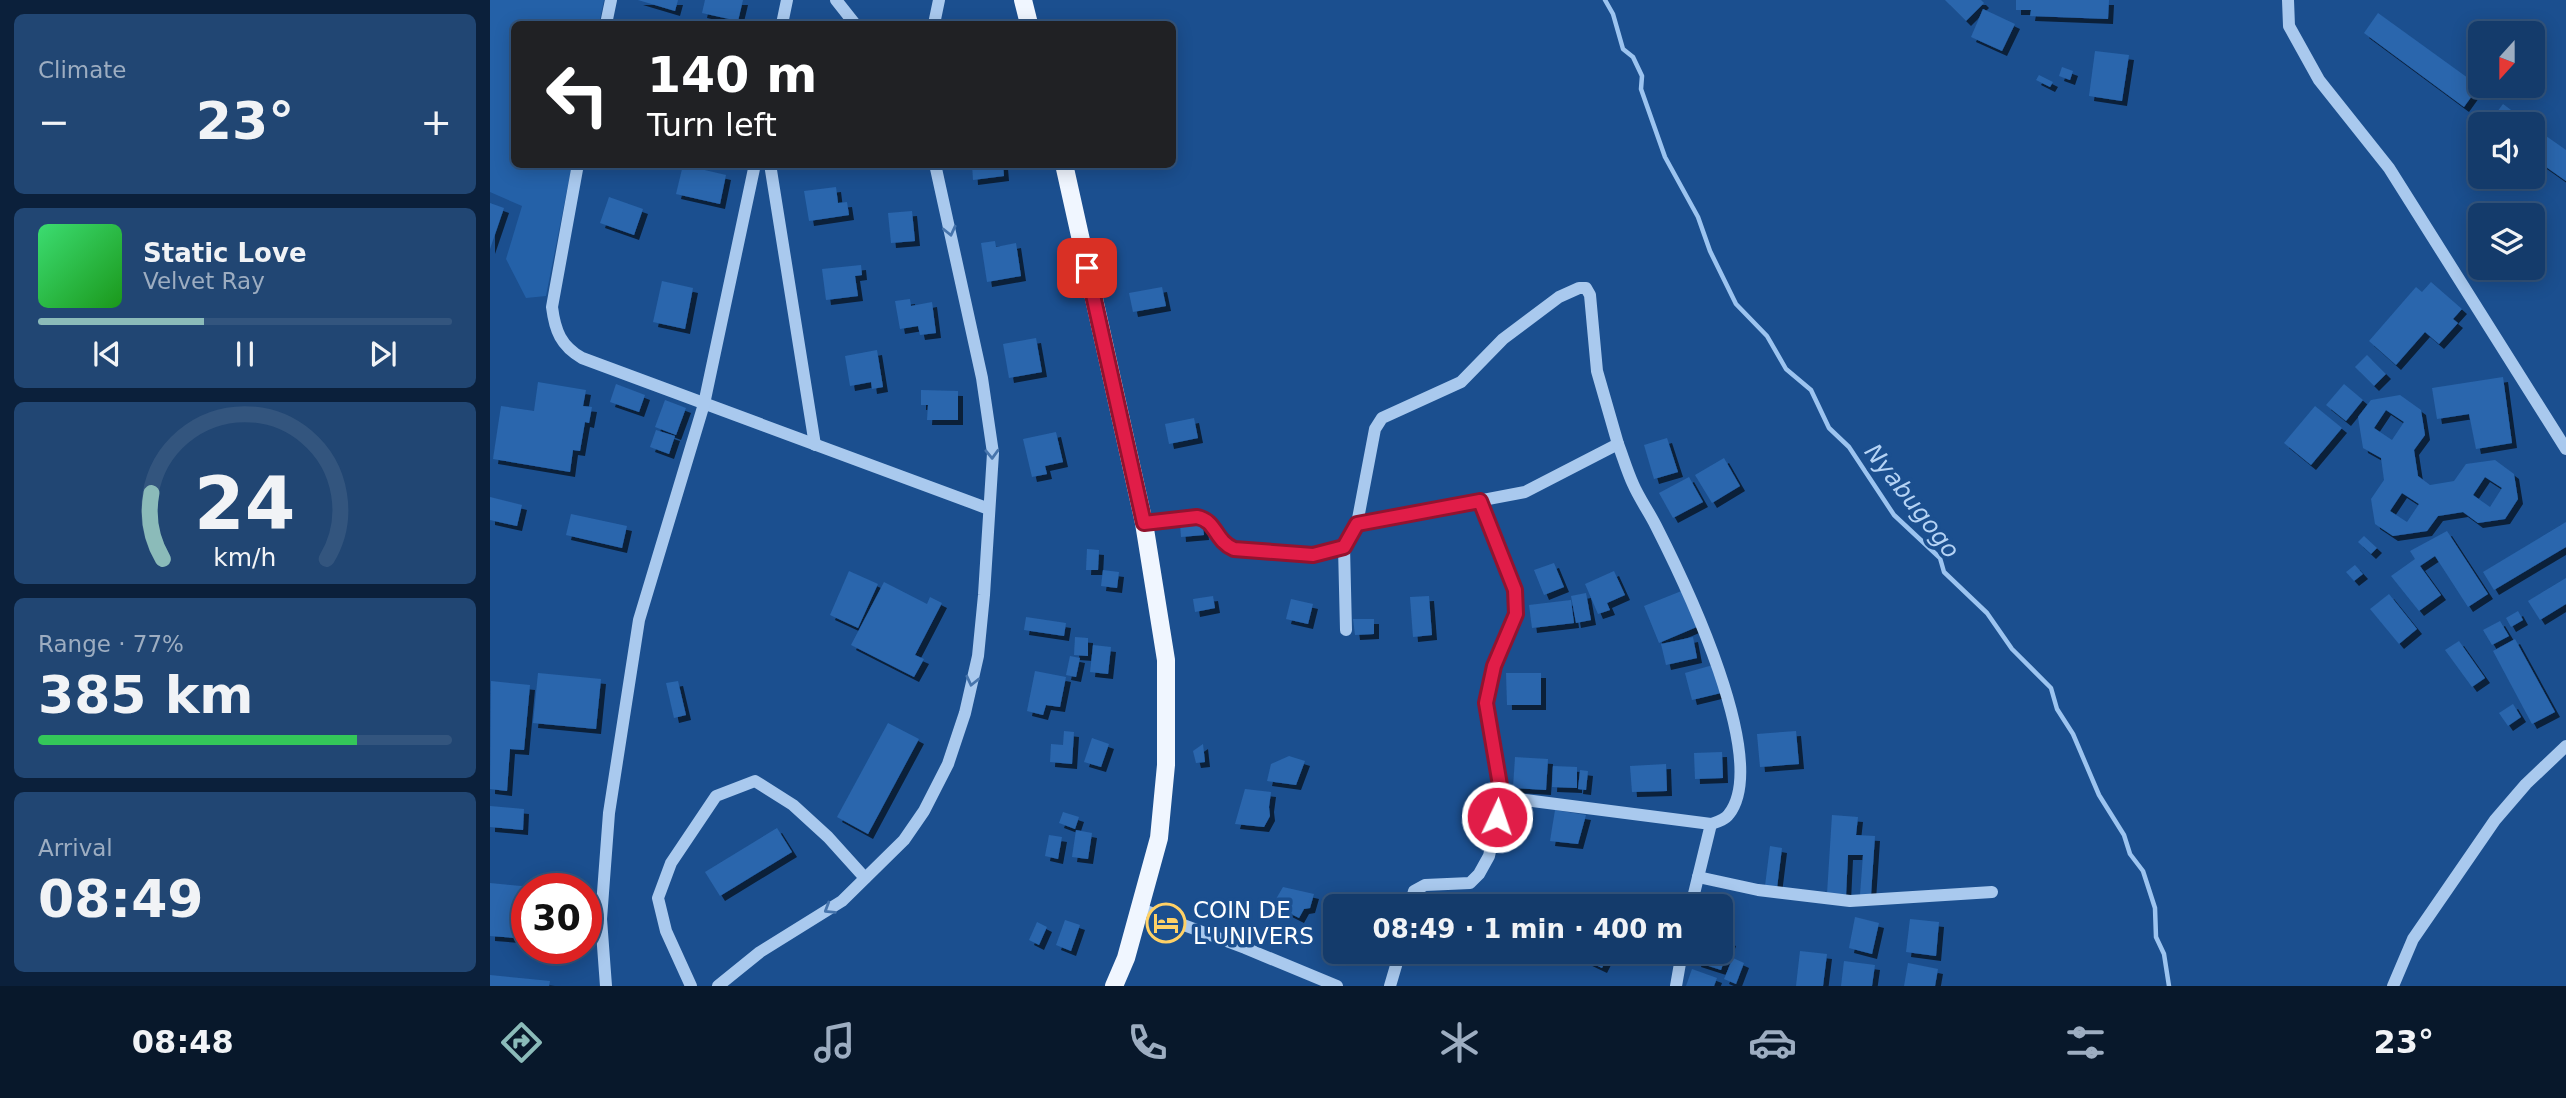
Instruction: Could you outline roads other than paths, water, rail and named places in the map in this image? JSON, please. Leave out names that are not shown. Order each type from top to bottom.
[{"type":"main road","points":[[1023,0],[1028,21]]},
{"type":"main road","points":[[1065,168],[1144,523],[1166,660],[1166,765],[1159,838],[1141,909],[1114,986]]},
{"type":"street","points":[[607,21],[611,0]]},
{"type":"street","points":[[783,21],[787,0]]},
{"type":"street","points":[[836,0],[853,21]]},
{"type":"street","points":[[935,21],[939,0]]},
{"type":"street","points":[[2288,0],[2289,26],[2319,80],[2389,168],[2566,449]]},
{"type":"street","points":[[577,168],[552,307],[559,338],[569,351],[989,509]]},
{"type":"street","points":[[606,986],[601,919],[609,813],[639,620],[704,404],[754,168]]},
{"type":"street","points":[[771,168],[816,445]]},
{"type":"street","points":[[718,986],[760,952],[842,901],[904,840],[924,811],[952,751],[965,713],[978,656],[993,453],[982,378],[936,168]]},
{"type":"street","points":[[1346,629],[1344,547],[1357,524],[1375,429],[1382,418],[1461,382],[1503,339],[1559,297],[1579,288],[1586,288],[1590,295],[1597,371],[1618,444],[1634,486],[1657,527],[1706,635],[1729,699],[1738,745],[1740,785],[1727,817],[1711,824],[1502,797]]},
{"type":"street","points":[[1357,524],[1525,492],[1618,444]]},
{"type":"street","points":[[1413,894],[1425,885],[1470,883],[1479,874],[1489,856],[1502,797],[1486,703],[1494,666],[1516,614],[1516,602],[1511,580],[1480,501]]},
{"type":"street","points":[[1144,523],[1197,517],[1205,519],[1212,525],[1223,544],[1234,549],[1313,555],[1344,547]]},
{"type":"street","points":[[2393,986],[2413,939],[2495,820],[2526,784],[2566,746]]},
{"type":"street","points":[[691,986],[666,931],[658,898],[671,863],[716,796],[755,781],[793,804],[865,878]]},
{"type":"street","points":[[1694,894],[1711,824]]},
{"type":"street","points":[[1698,877],[1758,890],[1850,901],[1992,892]]},
{"type":"street","points":[[1141,909],[1337,986]]},
{"type":"street","points":[[1390,986],[1396,964]]},
{"type":"street","points":[[1676,986],[1680,964]]},
{"type":"waterway","name":"Nyabugogo","points":[[1605,0],[1613,14],[1623,49],[1633,57],[1642,76],[1641,89],[1665,157],[1698,217],[1710,251],[1736,304],[1767,336],[1786,369],[1811,390],[1829,428],[1849,447],[1894,515],[1940,558],[1944,572],[1987,613],[2012,649],[2051,688],[2057,709],[2073,734],[2099,795],[2124,835],[2130,854],[2143,871],[2155,908],[2156,937],[2164,954],[2169,986]]},
{"type":"place","name":"COIN DE L'UNIVERS","points":[[1166,923]]}]
